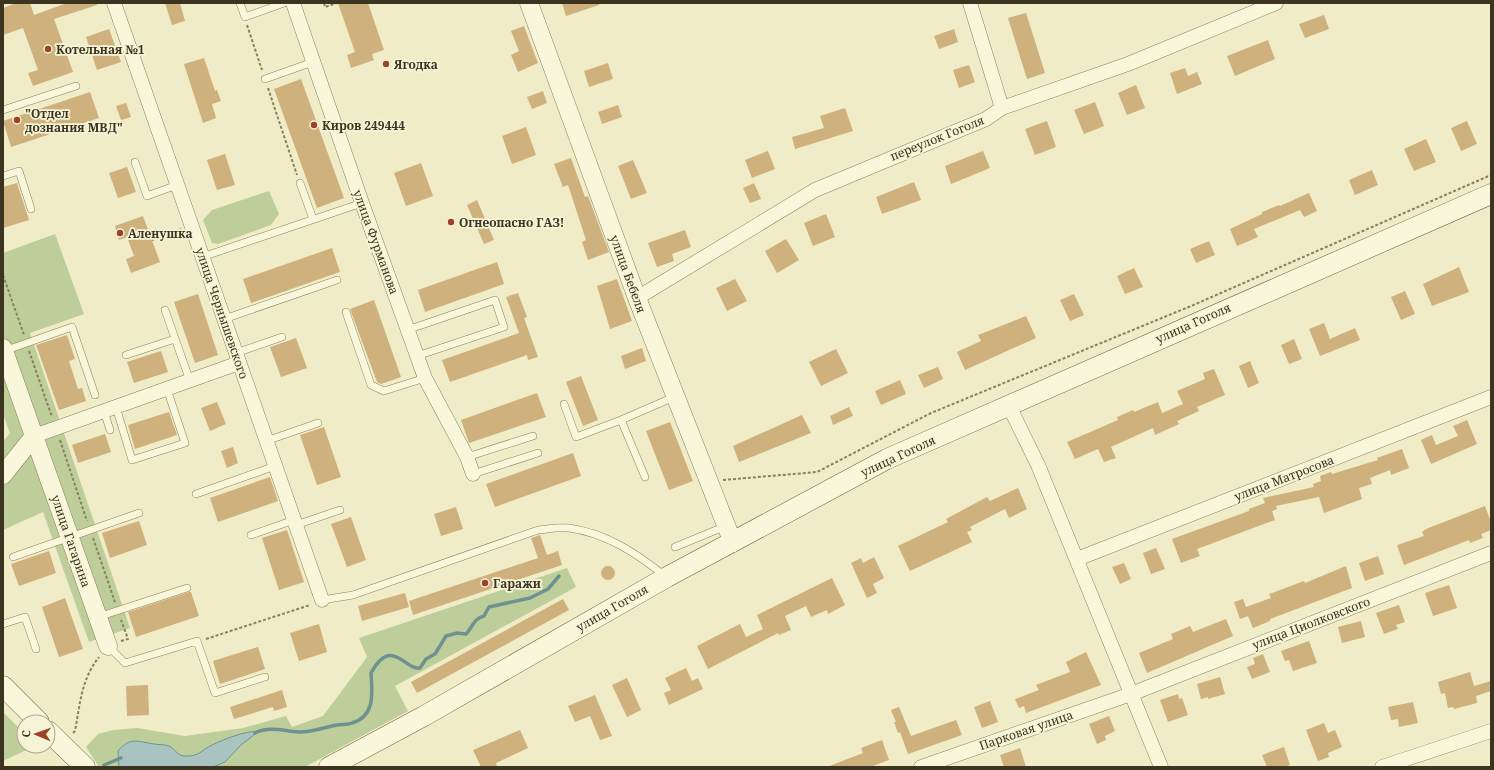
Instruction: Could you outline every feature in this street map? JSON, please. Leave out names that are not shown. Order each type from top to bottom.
[{"type":"main road","name":"улица Гоголя","points":[[329,767],[424,716],[667,577],[729,534],[887,459],[1198,321],[1491,194]]},
{"type":"main road","points":[[3,686],[31,714]]},
{"type":"main road","points":[[56,739],[85,767]]},
{"type":"street","name":"улица Чернышевского","points":[[114,3],[322,600]]},
{"type":"street","name":"улица Фурманова","points":[[293,3],[362,203],[425,378],[467,457],[473,474]]},
{"type":"street","name":"улица Бебеля","points":[[529,3],[637,298],[729,534]]},
{"type":"street","points":[[970,3],[1002,108]]},
{"type":"street","name":"переулок Гоголя","points":[[637,298],[815,190],[986,119],[1002,108],[1128,64],[1276,3]]},
{"type":"street","name":"улица Гагарина","points":[[4,349],[108,646]]},
{"type":"street","points":[[5,470],[34,436],[190,381],[238,358]]},
{"type":"street","name":"улица Матросова","points":[[1077,559],[1491,397]]},
{"type":"street","points":[[1009,406],[1038,465],[1161,767]]},
{"type":"street","name":"улица Циолковского","points":[[1131,694],[1491,553]]},
{"type":"street","name":"Парковая улица","points":[[921,767],[1131,694]]},
{"type":"street","points":[[1382,767],[1491,731]]},
{"type":"lane","points":[[240,3],[245,17],[284,3]]},
{"type":"lane","points":[[265,79],[313,62]]},
{"type":"lane","points":[[3,110],[76,86]]},
{"type":"lane","points":[[136,162],[147,196],[177,185]]},
{"type":"lane","points":[[3,176],[19,171],[31,209]]},
{"type":"lane","points":[[300,183],[313,219]]},
{"type":"lane","points":[[202,258],[362,203]]},
{"type":"lane","points":[[224,319],[337,280]]},
{"type":"lane","points":[[407,330],[495,300],[504,327],[417,356]]},
{"type":"lane","points":[[165,310],[190,381]]},
{"type":"lane","points":[[346,312],[371,385],[384,391],[425,378]]},
{"type":"lane","points":[[4,349],[72,327],[94,395]]},
{"type":"lane","points":[[238,358],[282,337]]},
{"type":"lane","points":[[126,355],[175,339]]},
{"type":"lane","points":[[110,409],[132,460],[185,442],[167,389]]},
{"type":"lane","points":[[564,404],[576,436],[621,420],[675,397]]},
{"type":"lane","points":[[110,409],[110,430]]},
{"type":"lane","points":[[621,420],[645,477]]},
{"type":"lane","points":[[266,441],[318,423]]},
{"type":"lane","points":[[467,457],[533,436]]},
{"type":"lane","points":[[473,474],[538,453]]},
{"type":"lane","points":[[196,494],[275,466]]},
{"type":"lane","points":[[251,535],[340,510]]},
{"type":"lane","points":[[13,557],[139,513]]},
{"type":"lane","points":[[322,600],[352,595],[538,530],[567,528],[597,534],[639,555],[667,577]]},
{"type":"lane","points":[[675,547],[729,534]]},
{"type":"lane","points":[[98,617],[187,588]]},
{"type":"lane","points":[[3,624],[25,617],[36,649]]},
{"type":"lane","points":[[108,646],[126,663],[197,641],[215,693],[265,677]]},
{"type":"path","points":[[324,3],[325,7],[338,3]]},
{"type":"path","points":[[245,17],[300,183]]},
{"type":"path","points":[[708,482],[817,472],[931,413],[1191,306],[1491,175]]},
{"type":"path","points":[[152,240],[191,225]]},
{"type":"path","points":[[197,641],[322,600]]},
{"type":"path","points":[[72,735],[75,731],[79,700],[85,681],[96,662],[108,646],[128,639]]},
{"type":"green space","points":[[269,191],[279,214],[271,225],[218,244],[212,243],[203,220],[212,210]]},
{"type":"green space","points":[[55,234],[84,314],[30,333],[130,628],[89,642],[43,512],[3,530],[3,442],[10,433],[3,414],[3,253]]},
{"type":"green space","points":[[567,568],[576,587],[395,686],[408,711],[305,767],[99,767],[86,747],[98,734],[113,730],[137,728],[185,736],[243,728],[286,716],[292,727],[323,716],[367,657],[359,638]]},
{"type":"green space","points":[[3,712],[16,725],[16,754],[18,754],[3,761]]},
{"type":"water","points":[[259,731],[241,745],[225,762],[213,767],[119,767],[118,751],[127,743],[139,741],[167,745],[180,755],[189,756],[197,754],[212,745],[229,738]]},
{"type":"building","name":"Котельная №1","points":[[16,3],[30,3],[34,15],[67,3],[97,3],[97,5],[54,19],[73,72],[33,86],[28,73],[38,70],[23,28],[3,35],[3,8]]},
{"type":"building","points":[[165,3],[180,3],[185,21],[172,25]]},
{"type":"building","points":[[338,3],[368,3],[384,50],[372,54],[374,60],[351,68],[347,55],[355,52]]},
{"type":"building","points":[[562,3],[599,3],[599,5],[566,16]]},
{"type":"building","points":[[1026,13],[1045,73],[1027,79],[1008,18]]},
{"type":"building","points":[[1324,15],[1329,29],[1305,38],[1299,24]]},
{"type":"building","points":[[524,26],[538,63],[518,72],[511,55],[519,51],[511,31]]},
{"type":"building","points":[[109,29],[121,62],[97,70],[86,37]]},
{"type":"building","points":[[954,29],[958,42],[939,49],[934,36]]},
{"type":"building","points":[[1268,40],[1275,59],[1235,76],[1227,56]]},
{"type":"building","points":[[204,58],[215,91],[217,90],[221,101],[212,104],[216,118],[203,123],[184,64]]},
{"type":"building","points":[[608,63],[613,79],[589,87],[584,71]]},
{"type":"building","points":[[969,65],[975,82],[959,88],[953,70]]},
{"type":"building","points":[[1185,68],[1188,76],[1197,72],[1202,84],[1177,94],[1170,73]]},
{"type":"building","points":[[301,79],[344,198],[317,208],[274,89]]},
{"type":"building","points":[[1136,85],[1145,108],[1127,115],[1118,93]]},
{"type":"building","points":[[543,91],[547,103],[532,109],[527,97]]},
{"type":"building","points":[[90,92],[99,118],[11,147],[3,121]]},
{"type":"building","points":[[1095,102],[1104,126],[1084,134],[1074,110]]},
{"type":"building","points":[[126,103],[131,117],[121,120],[116,106]]},
{"type":"building","points":[[618,105],[622,117],[602,124],[598,112]]},
{"type":"building","points":[[845,108],[853,131],[795,149],[792,137],[824,128],[820,116]]},
{"type":"building","points":[[1047,121],[1056,147],[1035,155],[1025,129]]},
{"type":"building","points":[[1467,121],[1477,144],[1461,151],[1451,128]]},
{"type":"building","points":[[526,127],[536,155],[512,164],[502,136]]},
{"type":"building","points":[[1426,139],[1436,162],[1414,171],[1404,149]]},
{"type":"building","points":[[768,151],[775,169],[752,178],[745,160]]},
{"type":"building","points":[[983,151],[990,168],[951,184],[945,166]]},
{"type":"building","points":[[225,154],[235,185],[217,190],[207,160]]},
{"type":"building","points":[[571,158],[585,197],[588,196],[609,252],[588,260],[582,242],[586,240],[568,185],[563,187],[554,164]]},
{"type":"building","points":[[633,160],[647,193],[631,199],[618,166]]},
{"type":"building","points":[[421,163],[433,196],[406,206],[394,173]]},
{"type":"building","points":[[127,167],[136,192],[118,198],[109,173]]},
{"type":"building","points":[[1372,170],[1378,185],[1355,195],[1349,180]]},
{"type":"building","points":[[914,182],[921,200],[882,214],[876,197]]},
{"type":"building","points":[[17,183],[29,220],[3,228],[3,187]]},
{"type":"building","points":[[754,183],[761,199],[750,203],[743,188]]},
{"type":"building","points":[[1309,193],[1317,211],[1304,217],[1300,210],[1254,229],[1258,237],[1237,246],[1230,229],[1262,214],[1262,212]]},
{"type":"building","points":[[477,200],[494,240],[484,244],[467,205]]},
{"type":"building","points":[[826,214],[835,237],[813,246],[804,223]]},
{"type":"building","points":[[143,216],[160,262],[131,273],[126,259],[134,256],[127,237],[119,240],[115,226]]},
{"type":"building","points":[[685,230],[691,247],[672,254],[674,261],[657,267],[648,243]]},
{"type":"building","points":[[786,239],[799,260],[777,273],[765,251]]},
{"type":"building","points":[[1209,241],[1215,255],[1196,263],[1190,249]]},
{"type":"building","points":[[332,248],[340,272],[251,303],[243,279]]},
{"type":"building","points":[[497,262],[504,284],[425,312],[418,290]]},
{"type":"building","points":[[1459,267],[1469,292],[1432,306],[1423,284]]},
{"type":"building","points":[[1134,268],[1143,287],[1125,294],[1117,276]]},
{"type":"building","points":[[617,279],[632,321],[610,329],[597,286]]},
{"type":"building","points":[[735,279],[747,301],[727,311],[716,288]]},
{"type":"building","points":[[1405,291],[1415,314],[1401,320],[1391,297]]},
{"type":"building","points":[[518,293],[527,317],[524,318],[538,357],[528,360],[527,355],[450,382],[442,360],[519,333],[506,297]]},
{"type":"building","points":[[198,294],[218,355],[195,363],[174,302]]},
{"type":"building","points":[[1074,294],[1084,315],[1070,321],[1060,300]]},
{"type":"building","points":[[374,300],[401,377],[381,384],[377,382],[350,309]]},
{"type":"building","points":[[1026,316],[1036,338],[965,370],[957,352],[981,341],[978,335]]},
{"type":"building","points":[[1324,323],[1330,339],[1355,328],[1360,340],[1320,356],[1309,329]]},
{"type":"building","points":[[67,335],[75,359],[69,361],[78,389],[82,388],[86,401],[59,410],[36,345]]},
{"type":"building","points":[[296,338],[307,368],[281,377],[270,347]]},
{"type":"building","points":[[1294,339],[1302,359],[1289,364],[1281,345]]},
{"type":"building","points":[[642,348],[646,361],[625,369],[621,356]]},
{"type":"building","points":[[836,349],[848,373],[821,386],[809,362]]},
{"type":"building","points":[[161,351],[168,372],[134,383],[127,362]]},
{"type":"building","points":[[1250,361],[1259,383],[1248,388],[1239,366]]},
{"type":"building","points":[[938,367],[943,379],[924,388],[918,375]]},
{"type":"building","points":[[1214,369],[1225,395],[1197,407],[1199,411],[1177,421],[1179,424],[1155,435],[1153,428],[1111,447],[1116,458],[1104,462],[1098,449],[1075,459],[1067,442],[1118,420],[1117,417],[1133,410],[1134,412],[1158,402],[1162,413],[1183,404],[1177,391],[1205,379],[1203,373]]},
{"type":"building","points":[[581,376],[598,420],[583,426],[566,382]]},
{"type":"building","points":[[900,380],[906,394],[881,405],[875,391]]},
{"type":"building","points":[[537,393],[546,417],[469,443],[461,420]]},
{"type":"building","points":[[217,402],[226,424],[210,431],[201,408]]},
{"type":"building","points":[[849,407],[853,416],[833,425],[830,416]]},
{"type":"building","points":[[169,412],[177,435],[135,449],[128,425]]},
{"type":"building","points":[[802,415],[811,433],[739,462],[733,446]]},
{"type":"building","points":[[1467,420],[1477,444],[1431,464],[1421,440],[1432,435],[1436,445],[1458,436],[1453,426]]},
{"type":"building","points":[[670,422],[693,481],[669,490],[646,431]]},
{"type":"building","points":[[324,427],[341,477],[317,485],[300,435]]},
{"type":"building","points":[[105,434],[111,452],[78,463],[72,445]]},
{"type":"building","points":[[233,447],[238,463],[227,468],[221,451]]},
{"type":"building","points":[[1402,449],[1409,468],[1391,475],[1390,470],[1370,478],[1372,484],[1359,488],[1362,499],[1324,513],[1319,497],[1276,506],[1277,509],[1272,511],[1275,520],[1197,549],[1200,556],[1181,563],[1172,539],[1249,511],[1249,509],[1265,503],[1263,498],[1314,487],[1313,484],[1321,481],[1320,476],[1331,472],[1332,474],[1378,460],[1377,458]]},
{"type":"building","points":[[573,453],[581,476],[495,507],[486,484]]},
{"type":"building","points":[[270,477],[278,501],[218,522],[210,498]]},
{"type":"building","points":[[1018,488],[1027,509],[1009,518],[1005,509],[970,527],[972,530],[967,532],[972,542],[910,571],[898,546],[948,522],[946,519],[987,497],[990,501]]},
{"type":"building","points":[[1485,506],[1491,522],[1491,530],[1481,534],[1483,538],[1470,543],[1469,540],[1404,565],[1397,545],[1424,536],[1422,532],[1426,529]]},
{"type":"building","points":[[456,507],[463,529],[441,536],[434,514]]},
{"type":"building","points":[[351,517],[366,560],[347,567],[331,524]]},
{"type":"building","points":[[139,521],[147,545],[110,558],[102,533]]},
{"type":"building","points":[[287,530],[304,582],[279,590],[262,538]]},
{"type":"building","name":"Гаражи","points":[[540,535],[547,555],[558,551],[562,565],[413,615],[409,601],[538,558],[531,538]]},
{"type":"building","points":[[1156,548],[1165,569],[1151,574],[1143,553]]},
{"type":"building","points":[[49,551],[56,573],[19,586],[11,564]]},
{"type":"building","points":[[1378,556],[1384,574],[1365,581],[1359,563]]},
{"type":"building","points":[[874,557],[884,578],[873,584],[877,593],[867,598],[851,563],[861,558],[863,563]]},
{"type":"building","points":[[1124,563],[1131,579],[1120,584],[1112,567]]},
{"type":"building","points":[[605,566],[611,566],[615,570],[615,576],[611,580],[605,580],[601,576],[601,570]]},
{"type":"building","points":[[1346,566],[1352,588],[1270,619],[1270,621],[1253,628],[1248,616],[1240,619],[1234,602],[1243,599],[1246,607],[1271,598],[1269,594],[1304,581],[1305,583]]},
{"type":"building","points":[[832,578],[845,605],[828,614],[827,610],[811,617],[806,606],[785,616],[791,630],[779,635],[778,633],[708,669],[697,646],[740,624],[746,637],[763,629],[757,615]]},
{"type":"building","points":[[1449,585],[1457,608],[1433,616],[1425,593]]},
{"type":"building","points":[[191,592],[199,616],[136,637],[128,612]]},
{"type":"building","points":[[405,593],[409,607],[362,621],[358,606]]},
{"type":"building","points":[[65,598],[83,649],[59,657],[42,607]]},
{"type":"building","name":"Гаражи","points":[[563,599],[569,610],[417,693],[411,682]]},
{"type":"building","points":[[1399,605],[1405,622],[1396,625],[1398,629],[1384,634],[1376,613]]},
{"type":"building","points":[[1226,619],[1233,636],[1147,673],[1139,653],[1173,639],[1171,634],[1190,626],[1193,632]]},
{"type":"building","points":[[1361,621],[1365,637],[1342,643],[1338,627]]},
{"type":"building","points":[[319,624],[327,652],[299,661],[290,633]]},
{"type":"building","points":[[1309,641],[1317,663],[1293,671],[1289,660],[1285,661],[1281,651]]},
{"type":"building","points":[[258,647],[265,669],[220,684],[213,661]]},
{"type":"building","points":[[1086,652],[1101,685],[1026,713],[1024,706],[1019,708],[1015,699],[1039,690],[1036,685],[1070,672],[1066,662]]},
{"type":"building","points":[[1263,654],[1270,672],[1252,679],[1247,667],[1255,664],[1253,658]]},
{"type":"building","points":[[686,668],[692,681],[698,678],[703,689],[669,705],[664,693],[671,690],[665,678]]},
{"type":"building","points":[[1470,672],[1474,686],[1491,681],[1491,691],[1476,696],[1477,703],[1454,709],[1453,707],[1448,708],[1445,693],[1441,694],[1438,682]]},
{"type":"building","points":[[1220,677],[1225,694],[1208,699],[1208,697],[1201,699],[1197,684]]},
{"type":"building","points":[[627,678],[641,710],[627,717],[612,685]]},
{"type":"building","points":[[148,685],[149,715],[127,716],[126,686]]},
{"type":"building","points":[[282,690],[287,707],[274,711],[273,707],[234,719],[230,707]]},
{"type":"building","points":[[1178,694],[1179,699],[1182,698],[1188,715],[1168,722],[1160,700]]},
{"type":"building","points":[[595,695],[612,736],[600,740],[590,716],[575,722],[568,706]]},
{"type":"building","points":[[990,701],[998,722],[982,728],[974,707]]},
{"type":"building","points":[[1413,702],[1418,723],[1399,727],[1398,719],[1391,720],[1388,707]]},
{"type":"building","points":[[899,707],[911,736],[956,720],[962,735],[908,754],[900,732],[898,733],[894,722],[896,722],[891,710]]},
{"type":"building","points":[[1109,716],[1115,731],[1105,736],[1106,740],[1097,744],[1089,724]]},
{"type":"building","points":[[1324,723],[1328,733],[1335,730],[1342,747],[1328,753],[1329,757],[1318,761],[1306,730]]},
{"type":"building","points":[[520,730],[528,748],[496,763],[497,767],[481,767],[473,750]]},
{"type":"building","points":[[882,740],[889,760],[870,767],[827,767],[863,753],[861,748]]},
{"type":"building","points":[[1284,747],[1290,765],[1283,767],[1267,767],[1262,755]]},
{"type":"building","points":[[1020,748],[1026,767],[1004,767],[1000,755]]},
{"type":"waterway","points":[[255,733],[271,729],[307,732],[337,725],[350,724],[360,720],[369,709],[371,702],[371,673],[379,662],[385,657],[398,657],[414,668],[420,668],[426,659],[435,654],[446,636],[457,633],[466,634],[475,621],[484,616],[489,607],[530,598],[548,589],[559,576]]},
{"type":"waterway","points":[[104,765],[121,758]]},
{"type":"place","name":"Котельная №1","points":[[48,49]]},
{"type":"place","name":"Ягодка","points":[[386,64]]},
{"type":"place","name":"\"Отдел дознания МВД\"","points":[[17,120]]},
{"type":"place","name":"Киров 249444","points":[[314,125]]},
{"type":"place","name":"Огнеопасно ГАЗ!","points":[[451,222]]},
{"type":"place","name":"Аленушка","points":[[120,233]]},
{"type":"place","name":"Гаражи","points":[[485,583]]}]
